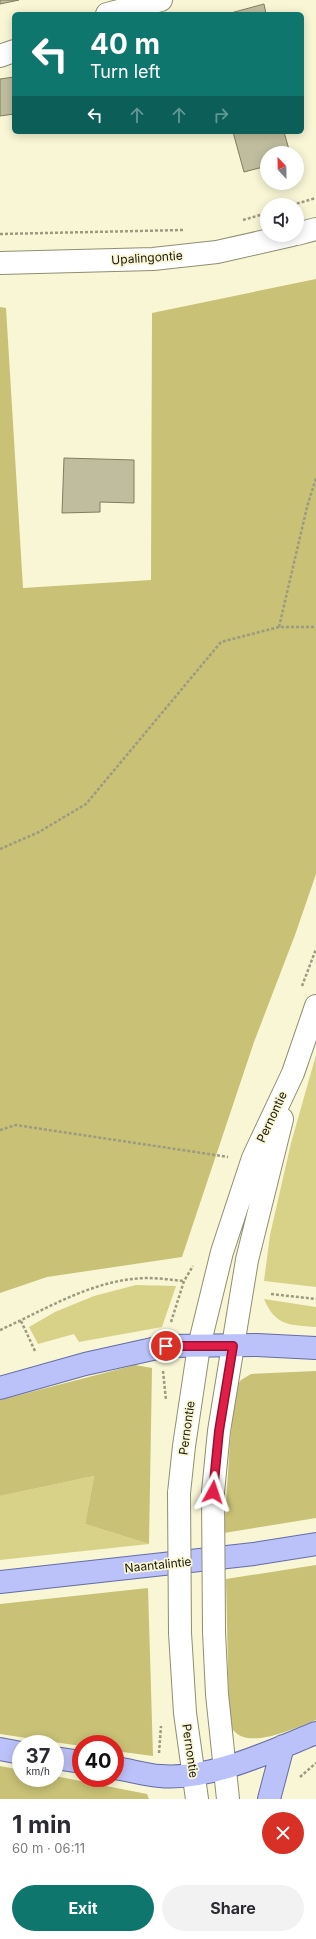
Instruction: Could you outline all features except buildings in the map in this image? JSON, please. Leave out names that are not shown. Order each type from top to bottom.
[{"type":"main road","points":[[0,1388],[85,1364],[166,1346],[316,1348]]},
{"type":"main road","name":"Naantalintie","points":[[0,1582],[254,1554],[316,1544]]},
{"type":"main road","points":[[124,1770],[160,1776],[193,1776],[224,1768],[316,1733]]},
{"type":"main road","points":[[269,1799],[283,1746]]},
{"type":"main road","points":[[0,1749],[12,1751]]},
{"type":"street","points":[[115,12],[161,0]]},
{"type":"street","points":[[0,56],[12,52]]},
{"type":"street","points":[[304,232],[316,229]]},
{"type":"street","name":"Upalingontie","points":[[0,263],[153,259],[217,252],[261,242]]},
{"type":"street","name":"Pernontie","points":[[228,1799],[217,1694],[214,1632],[213,1492],[219,1431],[247,1260],[293,1073],[316,1006]]},
{"type":"street","name":"Pernontie","points":[[197,1799],[185,1713],[180,1633],[179,1493],[184,1446],[199,1346],[222,1252],[253,1158],[293,1073]]},
{"type":"path","points":[[304,202],[316,198]]},
{"type":"path","points":[[238,221],[260,215]]},
{"type":"path","points":[[0,234],[189,229]]},
{"type":"path","points":[[279,627],[307,507],[316,478]]},
{"type":"path","points":[[0,849],[39,832],[86,804],[221,642],[279,627],[316,627]]},
{"type":"path","points":[[0,1130],[16,1125],[234,1158]]},
{"type":"path","points":[[0,1330],[21,1321],[65,1298],[96,1288],[147,1278],[184,1281]]},
{"type":"path","points":[[271,1294],[316,1299]]},
{"type":"path","points":[[21,1321],[35,1351]]},
{"type":"path","points":[[298,1779],[316,1763]]},
{"type":"shaded area","points":[[316,279],[316,874],[295,935],[254,1042],[182,1257],[47,1277],[0,1293],[0,307],[6,308],[23,588],[151,580],[152,313]]},
{"type":"shaded area","points":[[316,1055],[316,1287],[264,1281],[270,1235],[291,1143]]},
{"type":"shaded area","points":[[136,1285],[176,1286],[162,1327],[79,1342],[74,1334],[38,1344],[29,1327],[55,1312],[94,1296]]},
{"type":"shaded area","points":[[264,1299],[316,1307],[316,1327],[298,1326],[278,1319],[268,1308]]},
{"type":"shaded area","points":[[135,1365],[152,1368],[149,1544],[85,1524],[94,1476],[0,1496],[0,1400]]},
{"type":"shaded area","points":[[316,1371],[316,1518],[224,1533],[230,1443],[236,1387],[241,1380],[251,1374]]},
{"type":"shaded area","points":[[94,1476],[85,1524],[149,1544],[0,1560],[0,1496]]},
{"type":"shaded area","points":[[316,1565],[316,1720],[286,1732],[262,1738],[242,1736],[232,1729],[229,1721],[226,1579]]},
{"type":"shaded area","points":[[148,1588],[153,1756],[124,1752],[124,1735],[72,1735],[72,1745],[64,1743],[64,1735],[12,1736],[0,1734],[0,1604]]},
{"type":"shaded area","points":[[0,1766],[12,1768],[12,1787],[64,1787],[64,1778],[72,1779],[72,1787],[111,1787],[147,1794],[149,1799],[0,1799]]},
{"type":"route","points":[[166,1346],[233,1346],[219,1431],[213,1492]]}]
